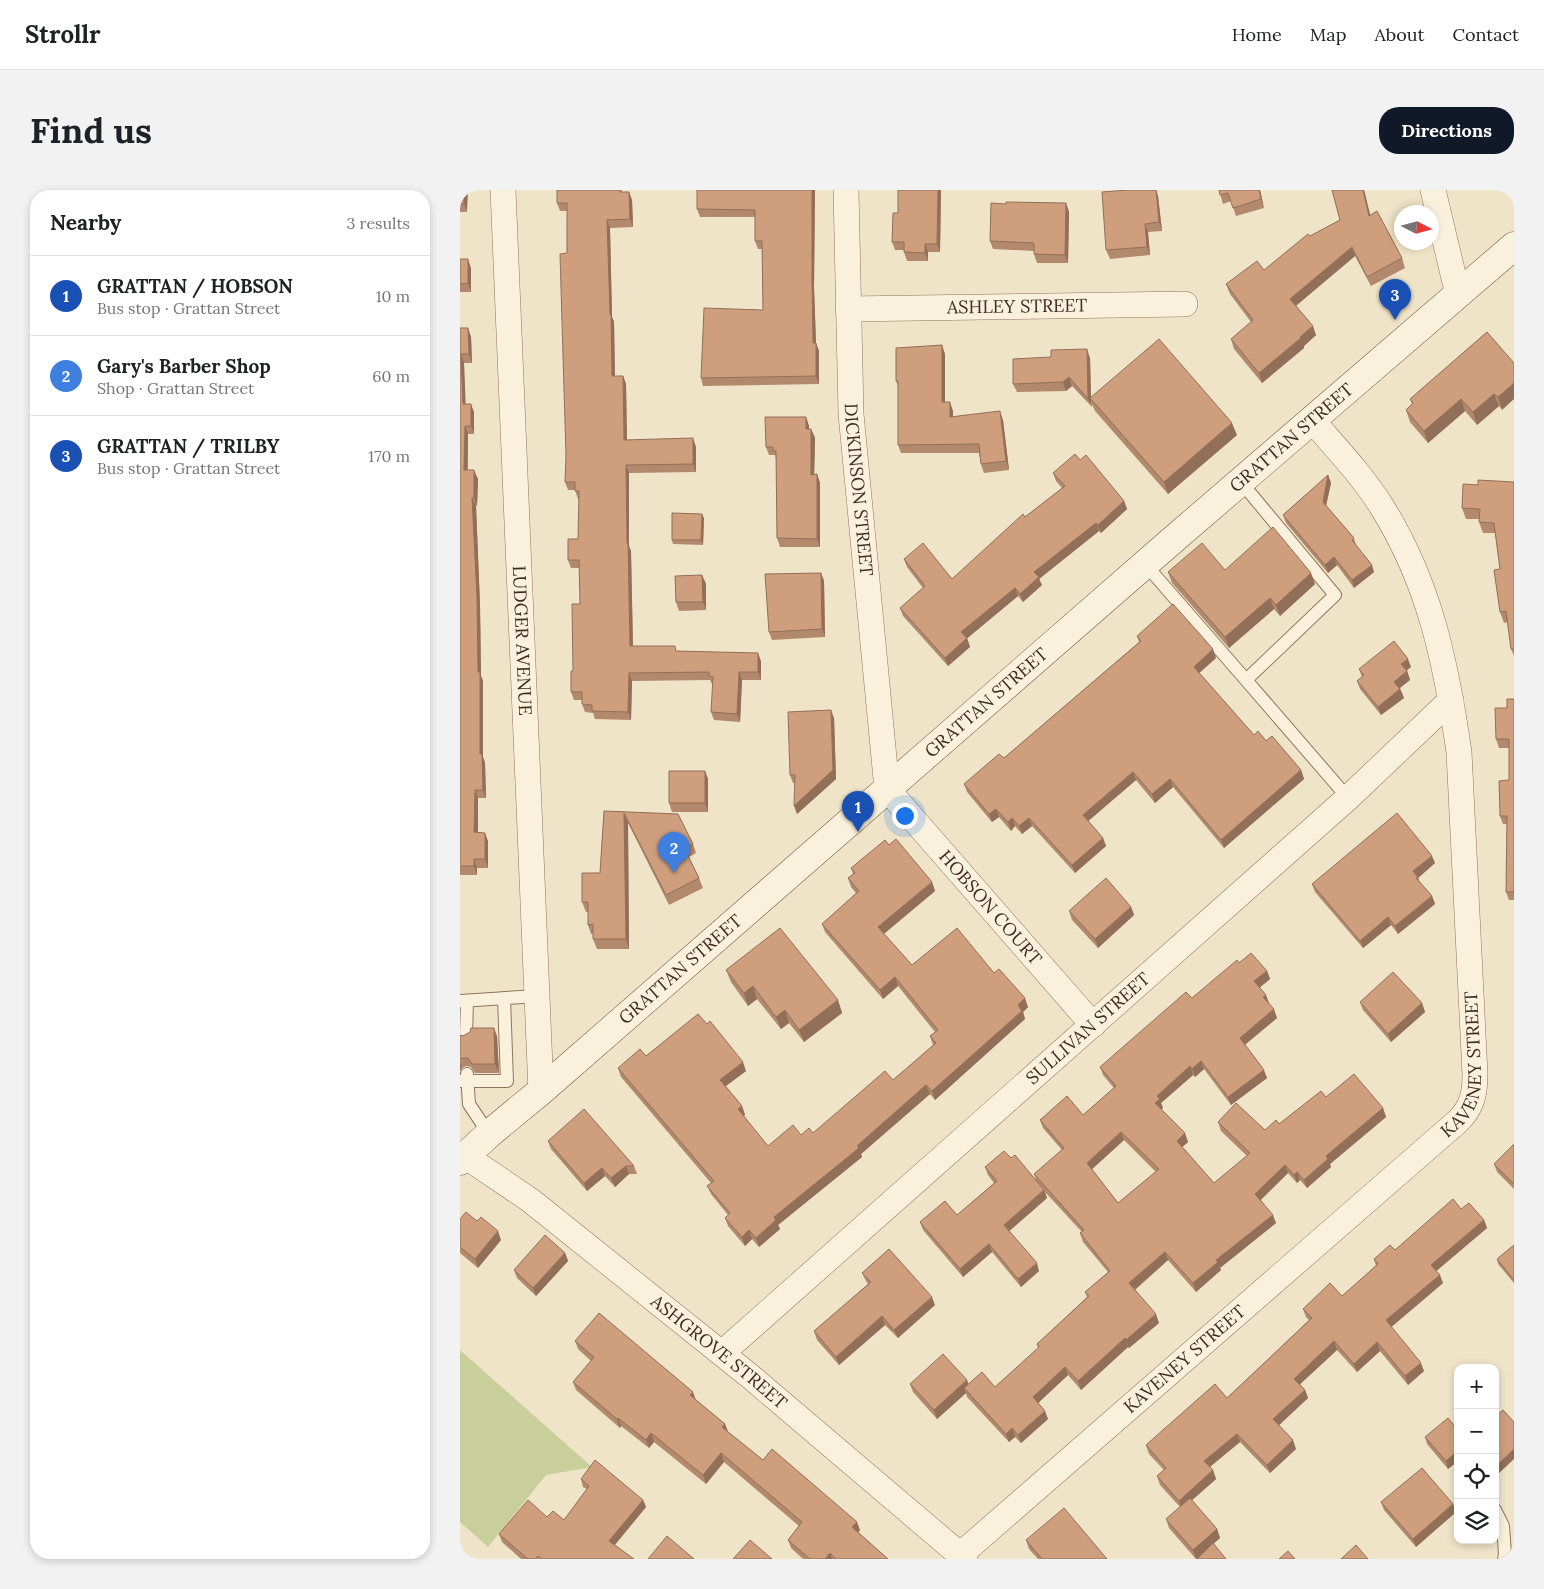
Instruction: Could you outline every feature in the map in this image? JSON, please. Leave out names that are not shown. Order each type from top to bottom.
[{"type":"main road","name":"GRATTAN STREET","points":[[463,1158],[1145,564],[1514,246]]},
{"type":"street","name":"LUDGER AVENUE","points":[[503,190],[540,1091]]},
{"type":"street","name":"DICKINSON STREET","points":[[846,190],[851,414],[886,789]]},
{"type":"street","points":[[1433,190],[1458,295]]},
{"type":"street","name":"ASHLEY STREET","points":[[848,309],[1185,304]]},
{"type":"street","name":"KAVENEY STREET","points":[[963,1557],[1457,1122],[1470,1107],[1474,1096],[1475,1074],[1459,752],[1447,674],[1430,611],[1407,554],[1381,505],[1312,420]]},
{"type":"street","name":"SULLIVAN STREET","points":[[722,1354],[1348,798],[1452,700]]},
{"type":"street","name":"HOBSON COURT","points":[[886,789],[1093,1025]]},
{"type":"street","name":"ASHGROVE STREET","points":[[463,1158],[530,1200],[722,1354],[963,1557]]},
{"type":"lane","points":[[1241,482],[1335,595],[1246,680]]},
{"type":"lane","points":[[1145,564],[1348,798]]},
{"type":"lane","points":[[466,1036],[463,1001],[537,996]]},
{"type":"lane","points":[[489,1134],[469,1104],[465,1079],[507,1081],[504,998]]},
{"type":"lane","points":[[1499,1517],[1504,1526],[1504,1559]]},
{"type":"green space","points":[[460,1350],[592,1467],[546,1475],[488,1547],[460,1522]]},
{"type":"building","points":[[460,190],[464,190],[464,204],[460,204]]},
{"type":"building","points":[[557,190],[620,190],[620,192],[629,192],[630,219],[607,220],[612,376],[623,376],[624,440],[693,438],[693,464],[626,465],[630,646],[675,646],[676,651],[758,653],[758,672],[739,672],[737,714],[711,712],[713,677],[709,676],[709,672],[629,673],[628,712],[592,711],[592,705],[582,704],[582,692],[571,692],[571,671],[573,671],[572,604],[580,604],[579,560],[568,560],[568,539],[578,539],[579,491],[575,491],[575,482],[565,482],[566,456],[560,254],[567,253],[567,203],[557,203]]},
{"type":"building","points":[[697,190],[812,190],[813,343],[816,343],[816,376],[701,378],[704,308],[763,310],[762,241],[755,241],[755,210],[697,209]]},
{"type":"building","points":[[898,190],[938,190],[937,244],[925,244],[925,253],[904,252],[904,242],[892,242],[893,213],[898,213]]},
{"type":"building","points":[[1156,190],[1159,222],[1145,224],[1147,247],[1106,250],[1102,192]]},
{"type":"building","points":[[1219,190],[1259,190],[1261,199],[1233,208],[1228,193],[1220,195]]},
{"type":"building","points":[[1332,190],[1363,190],[1369,216],[1377,211],[1394,243],[1394,250],[1398,250],[1402,258],[1367,277],[1352,247],[1290,299],[1313,326],[1259,373],[1231,339],[1253,320],[1226,284],[1257,261],[1264,270],[1308,234],[1310,236],[1340,220]]},
{"type":"building","points":[[1006,202],[1066,203],[1065,255],[1034,254],[1034,243],[990,241],[991,203],[1006,204]]},
{"type":"building","points":[[460,259],[468,259],[468,283],[460,284]]},
{"type":"building","points":[[460,328],[468,328],[469,354],[461,354],[463,404],[471,404],[471,426],[465,426],[464,470],[474,470],[474,498],[472,498],[477,597],[478,672],[480,672],[480,754],[482,754],[483,790],[475,790],[474,832],[485,833],[485,859],[474,859],[474,866],[460,866]]},
{"type":"building","points":[[1487,332],[1514,363],[1514,383],[1498,397],[1494,394],[1473,412],[1461,399],[1424,431],[1406,410],[1413,403],[1410,399]]},
{"type":"building","points":[[1159,339],[1232,423],[1164,482],[1090,398]]},
{"type":"building","points":[[942,345],[942,402],[950,402],[950,417],[1000,411],[1006,461],[981,464],[979,444],[898,445],[896,348]]},
{"type":"building","points":[[1087,349],[1088,399],[1069,377],[1063,382],[1013,384],[1013,359],[1051,357],[1051,350]]},
{"type":"building","points":[[765,417],[806,417],[806,429],[811,429],[811,475],[817,474],[817,539],[777,538],[776,451],[773,451],[773,447],[766,447]]},
{"type":"building","points":[[1075,454],[1080,460],[1086,455],[1124,501],[1098,525],[1096,523],[1034,572],[1039,577],[1020,594],[1015,588],[961,632],[967,638],[945,658],[900,608],[925,586],[904,559],[923,543],[952,579],[1023,514],[1025,517],[1065,486],[1053,473]]},
{"type":"building","points":[[1328,475],[1323,502],[1354,538],[1352,540],[1372,565],[1352,580],[1334,557],[1325,565],[1283,515]]},
{"type":"building","points":[[1478,480],[1514,482],[1514,649],[1511,649],[1506,611],[1500,612],[1494,570],[1500,569],[1494,523],[1479,522],[1480,509],[1462,508],[1463,484],[1478,485]]},
{"type":"building","points":[[672,513],[702,514],[701,540],[672,540]]},
{"type":"building","points":[[1273,527],[1311,573],[1276,605],[1270,598],[1225,637],[1168,572],[1202,543],[1225,570]]},
{"type":"building","points":[[821,573],[822,629],[769,632],[765,574]]},
{"type":"building","points":[[702,575],[703,602],[676,602],[675,576]]},
{"type":"building","points":[[1173,604],[1213,649],[1194,667],[1254,735],[1258,731],[1266,741],[1272,736],[1301,770],[1221,840],[1170,779],[1152,794],[1133,772],[1083,815],[1103,838],[1072,865],[1029,818],[1019,826],[1012,818],[1008,822],[996,809],[989,814],[964,784],[999,754],[1004,758],[1141,641],[1137,636]]},
{"type":"building","points":[[1394,641],[1408,659],[1401,664],[1407,671],[1394,682],[1400,689],[1378,707],[1357,681],[1364,675],[1359,669]]},
{"type":"building","points":[[1507,699],[1514,699],[1514,892],[1506,892],[1507,816],[1500,816],[1499,781],[1509,780],[1509,739],[1496,739],[1495,708],[1507,708]]},
{"type":"building","points":[[831,710],[833,770],[794,806],[795,775],[790,775],[788,712]]},
{"type":"building","points":[[669,771],[705,771],[705,803],[669,803]]},
{"type":"building","points":[[604,811],[678,814],[693,844],[684,848],[699,878],[666,895],[624,813],[626,939],[593,939],[593,924],[588,925],[588,902],[582,902],[582,873],[600,873]]},
{"type":"building","points":[[1397,813],[1432,856],[1413,871],[1418,877],[1416,878],[1432,896],[1395,926],[1388,917],[1360,941],[1312,884]]},
{"type":"building","points":[[896,839],[932,882],[878,927],[912,965],[957,928],[994,973],[999,969],[1025,998],[1018,1005],[1022,1011],[932,1091],[926,1085],[857,1146],[859,1148],[774,1217],[776,1220],[756,1238],[749,1230],[742,1237],[725,1218],[730,1213],[707,1186],[714,1181],[618,1068],[640,1049],[646,1056],[698,1014],[707,1024],[710,1021],[743,1062],[720,1080],[742,1106],[738,1109],[768,1146],[793,1125],[801,1135],[809,1128],[813,1133],[885,1071],[893,1080],[936,1043],[930,1036],[938,1030],[895,977],[880,990],[822,924],[859,891],[848,878],[855,873],[851,868],[885,840],[889,845]]},
{"type":"building","points":[[1106,878],[1131,907],[1095,939],[1069,911]]},
{"type":"building","points":[[780,928],[838,1000],[799,1030],[785,1010],[776,1017],[753,986],[744,993],[726,970]]},
{"type":"building","points":[[1251,953],[1267,971],[1254,981],[1266,995],[1263,997],[1274,1009],[1240,1038],[1264,1070],[1228,1097],[1201,1061],[1192,1069],[1190,1066],[1157,1096],[1160,1099],[1155,1103],[1185,1133],[1177,1141],[1214,1183],[1250,1153],[1218,1122],[1236,1103],[1265,1130],[1276,1120],[1279,1124],[1321,1091],[1326,1097],[1354,1074],[1383,1108],[1326,1156],[1328,1159],[1304,1180],[1297,1172],[1294,1175],[1285,1165],[1255,1194],[1273,1215],[1216,1260],[1218,1262],[1193,1283],[1165,1252],[1129,1283],[1156,1314],[1126,1340],[1125,1338],[1078,1381],[1065,1367],[1033,1397],[1045,1411],[1018,1435],[1012,1428],[1006,1434],[964,1388],[982,1372],[995,1387],[1039,1347],[1037,1344],[1089,1296],[1085,1292],[1110,1271],[1080,1233],[1084,1230],[1034,1174],[1064,1148],[1040,1120],[1067,1096],[1083,1115],[1116,1086],[1100,1067],[1186,992],[1192,998],[1237,960],[1239,963]],"holes":[[[1121,1132],[1159,1169],[1118,1203],[1087,1163]]]},
{"type":"building","points":[[1393,972],[1422,1003],[1388,1034],[1360,1002]]},
{"type":"building","points":[[471,1028],[494,1028],[495,1064],[472,1064],[468,1058],[460,1059],[460,1035],[463,1036],[470,1032]]},
{"type":"building","points":[[584,1109],[634,1166],[626,1166],[611,1178],[602,1168],[584,1183],[548,1141]]},
{"type":"building","points":[[1514,1144],[1514,1184],[1494,1164]]},
{"type":"building","points":[[1004,1151],[1011,1158],[1015,1155],[1044,1190],[1004,1225],[1037,1263],[1018,1279],[989,1244],[960,1269],[920,1222],[945,1201],[957,1215],[997,1181],[985,1167]]},
{"type":"building","points":[[1453,1199],[1461,1209],[1469,1203],[1484,1220],[1431,1265],[1440,1275],[1386,1320],[1421,1363],[1405,1376],[1377,1342],[1354,1364],[1334,1341],[1294,1379],[1305,1390],[1273,1419],[1293,1440],[1267,1465],[1237,1434],[1204,1461],[1213,1470],[1179,1501],[1157,1476],[1166,1468],[1146,1445],[1215,1384],[1227,1398],[1312,1318],[1303,1309],[1330,1283],[1342,1296],[1378,1264],[1374,1259],[1390,1245],[1395,1250]]},
{"type":"building","points":[[466,1212],[477,1221],[481,1217],[498,1231],[475,1259],[460,1247],[460,1219]]},
{"type":"building","points":[[545,1235],[565,1253],[533,1288],[514,1270]]},
{"type":"building","points":[[1514,1245],[1514,1280],[1497,1259]]},
{"type":"building","points":[[889,1249],[932,1297],[894,1330],[882,1316],[836,1357],[814,1331],[871,1282],[862,1273]]},
{"type":"building","points":[[599,1313],[693,1392],[690,1395],[725,1424],[722,1427],[763,1460],[772,1449],[857,1522],[852,1527],[888,1559],[836,1559],[830,1553],[825,1559],[810,1559],[788,1540],[802,1522],[721,1453],[703,1475],[651,1433],[646,1440],[617,1419],[573,1382],[594,1357],[575,1341]]},
{"type":"building","points":[[943,1354],[967,1380],[934,1410],[910,1384]]},
{"type":"building","points":[[1503,1410],[1514,1422],[1514,1449],[1499,1463],[1499,1454],[1499,1414]]},
{"type":"building","points":[[1448,1418],[1454,1425],[1454,1454],[1446,1461],[1425,1437]]},
{"type":"building","points":[[595,1460],[643,1500],[609,1541],[634,1559],[542,1559],[538,1556],[535,1559],[528,1559],[499,1534],[528,1500],[547,1517],[553,1511],[564,1520],[589,1486],[581,1479]]},
{"type":"building","points":[[1422,1468],[1453,1504],[1413,1539],[1381,1502]]},
{"type":"building","points":[[1190,1498],[1217,1529],[1193,1550],[1166,1519]]},
{"type":"building","points":[[1064,1508],[1107,1559],[1042,1559],[1026,1540]]},
{"type":"building","points":[[667,1536],[694,1559],[648,1559]]},
{"type":"building","points":[[750,1540],[772,1559],[733,1559]]},
{"type":"building","points":[[1213,1543],[1226,1559],[1197,1559]]},
{"type":"building","points":[[1356,1545],[1368,1559],[1341,1559]]},
{"type":"building","points":[[1288,1551],[1295,1559],[1279,1559]]},
{"type":"place","name":"GRATTAN / TRILBY","points":[[1395,320]]},
{"type":"place","name":"GRATTAN / HOBSON","points":[[858,832]]},
{"type":"place","name":"Gary's Barber Shop","points":[[674,873]]}]
